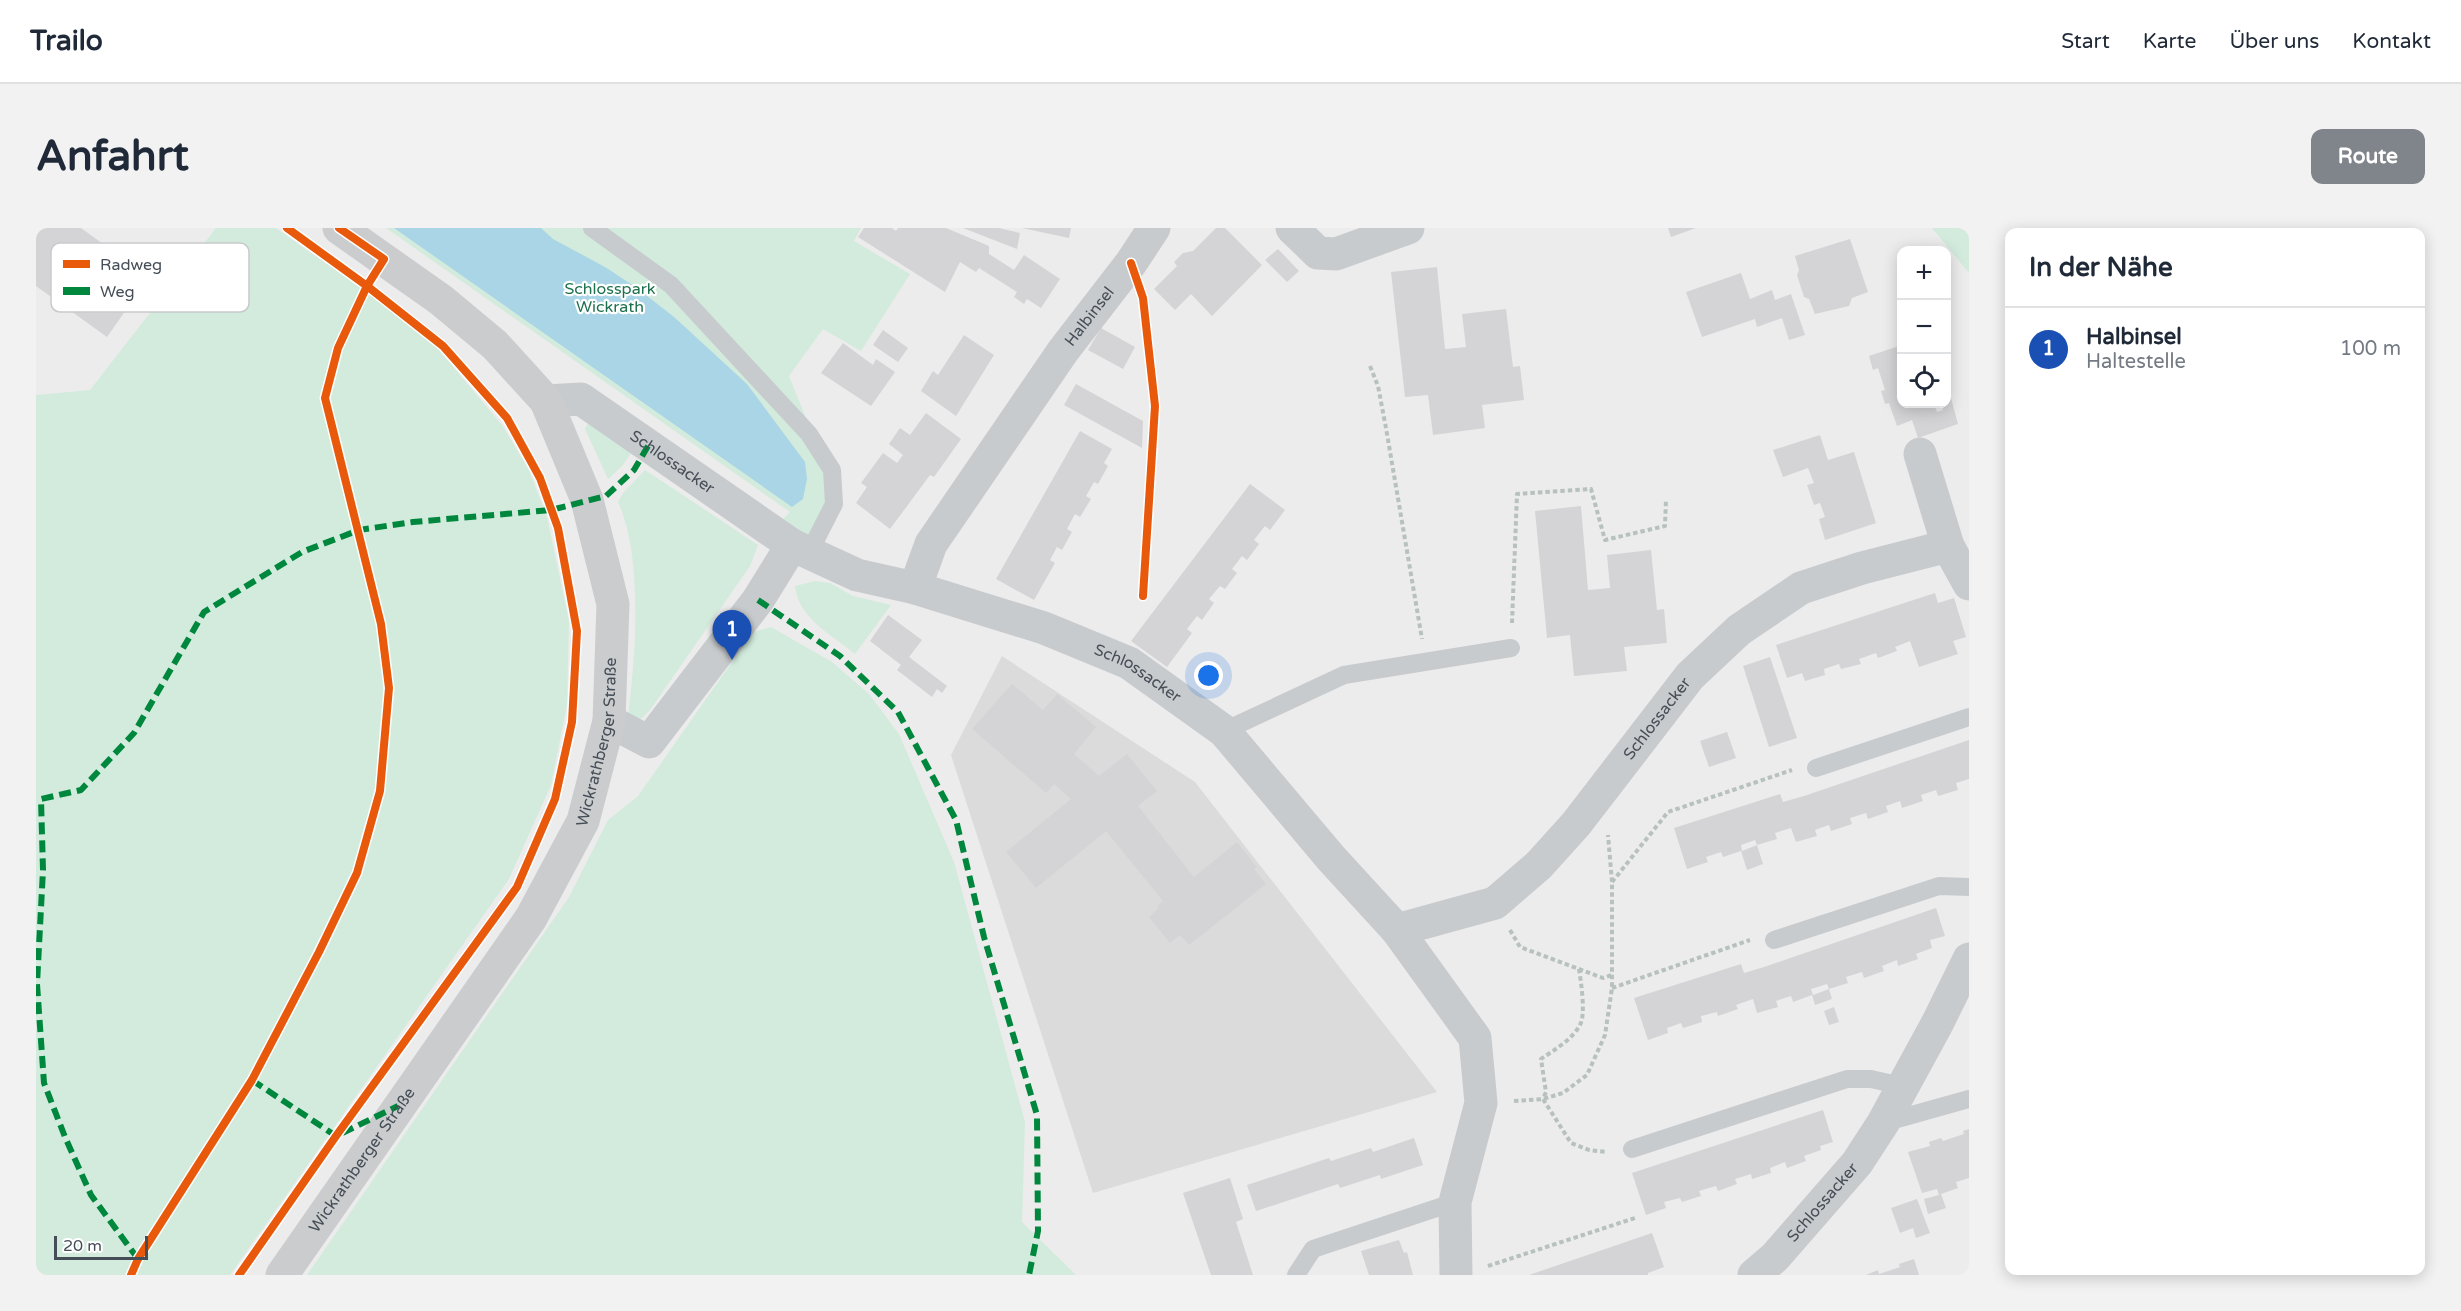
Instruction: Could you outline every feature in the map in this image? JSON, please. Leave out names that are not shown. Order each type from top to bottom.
[{"type":"main road","name":"Wickrathberger Straße","points":[[282,1275],[531,918],[584,821],[609,720],[613,604],[587,500],[546,401],[495,345],[441,300],[339,228]]},
{"type":"street","name":"Halbinsel","points":[[915,588],[931,544],[1063,351],[1131,263],[1154,228]]},
{"type":"street","points":[[1292,228],[1318,253],[1336,254],[1408,228]]},
{"type":"street","name":"Schlossacker","points":[[546,401],[580,399],[800,549],[857,575],[915,588],[1044,628],[1129,663],[1224,730],[1331,858],[1397,930],[1475,1038],[1481,1103],[1455,1202],[1469,1271]]},
{"type":"street","points":[[1920,454],[1948,546],[1969,584]]},
{"type":"street","name":"Schlossacker","points":[[1397,930],[1495,903],[1539,865],[1576,824],[1690,676],[1738,630],[1801,588],[1862,568],[1948,546]]},
{"type":"street","points":[[609,720],[649,742],[800,549]]},
{"type":"street","name":"Schlossacker","points":[[1754,1275],[1775,1257],[1857,1163],[1883,1123],[1938,1022],[1969,959]]},
{"type":"lane","points":[[592,228],[671,285],[767,387],[809,434],[821,452],[832,470],[834,504],[800,549]]},
{"type":"lane","points":[[1224,730],[1344,675],[1511,648]]},
{"type":"lane","points":[[1816,768],[1969,717]]},
{"type":"lane","points":[[1774,940],[1939,886],[1969,887]]},
{"type":"lane","points":[[1632,1149],[1847,1078],[1871,1079],[1902,1086]]},
{"type":"lane","points":[[1883,1123],[1969,1099]]},
{"type":"lane","points":[[1296,1275],[1313,1249],[1455,1202]]},
{"type":"path","points":[[1370,366],[1378,386],[1386,428],[1426,663]]},
{"type":"path","points":[[1511,648],[1517,494],[1591,489],[1605,540],[1665,526],[1666,499]]},
{"type":"path","points":[[1612,882],[1668,812],[1799,767],[1816,768]]},
{"type":"path","points":[[1481,1103],[1544,1099],[1563,1093],[1587,1075],[1605,1035],[1612,988],[1610,836],[1576,824]]},
{"type":"path","points":[[1495,903],[1520,947],[1603,978],[1612,975]]},
{"type":"path","points":[[1612,988],[1756,938],[1774,940]]},
{"type":"path","points":[[1579,969],[1582,990],[1581,1024],[1565,1042],[1541,1059],[1546,1092],[1544,1099],[1571,1143],[1589,1150],[1606,1152],[1632,1149]]},
{"type":"path","points":[[1469,1271],[1635,1218]]},
{"type":"shaded area","points":[[1002,656],[1195,782],[1437,1092],[1093,1193],[951,755]]},
{"type":"green space","points":[[216,228],[276,228],[368,293],[439,350],[502,425],[529,470],[547,517],[569,621],[567,705],[551,785],[509,879],[230,1275],[36,1275],[36,395],[90,390],[151,312],[249,312],[249,243],[204,243]]},
{"type":"green space","name":"Schlosspark Wickrath","points":[[386,228],[861,228],[854,241],[910,274],[861,351],[823,329],[789,376],[827,470],[829,503],[809,537],[780,522],[790,512]]},
{"type":"green space","points":[[1932,228],[1969,228],[1969,273],[1951,251],[1951,246],[1947,246]]},
{"type":"green space","points":[[588,423],[634,449],[622,466],[608,479],[585,429]]},
{"type":"green space","points":[[645,470],[758,545],[750,566],[650,710],[642,718],[634,721],[628,715],[635,636],[634,578],[626,524],[618,502],[623,493]]},
{"type":"green space","points":[[815,581],[830,583],[853,596],[891,605],[855,654],[818,625],[802,607],[795,586]]},
{"type":"green space","points":[[771,627],[832,662],[869,694],[899,734],[954,862],[1025,1122],[1022,1222],[1076,1275],[307,1275],[569,897],[608,820],[638,796],[753,632]]},
{"type":"water","points":[[394,228],[541,228],[553,239],[605,267],[637,288],[674,317],[747,384],[805,462],[807,479],[803,499],[792,507]]},
{"type":"building","points":[[36,228],[81,228],[102,243],[51,243],[51,297],[36,286]]},
{"type":"building","points":[[864,228],[892,228],[896,231],[898,228],[946,228],[989,246],[989,254],[1014,270],[1024,255],[1060,279],[1041,308],[1027,299],[1024,304],[1014,297],[1017,292],[979,268],[976,272],[960,262],[945,292],[858,237]]},
{"type":"building","points":[[963,228],[999,228],[1020,233],[1017,249]]},
{"type":"building","points":[[1022,228],[1071,228],[1069,238]]},
{"type":"building","points":[[1216,228],[1225,228],[1262,265],[1212,316],[1191,294],[1175,310],[1154,289],[1177,266],[1174,262],[1183,253],[1193,251]]},
{"type":"building","points":[[1668,228],[1696,228],[1671,237]]},
{"type":"building","points":[[1850,239],[1868,292],[1852,298],[1849,306],[1815,314],[1809,299],[1804,297],[1797,275],[1799,270],[1795,256]]},
{"type":"building","points":[[1278,249],[1299,271],[1287,282],[1265,260]]},
{"type":"building","points":[[1437,267],[1445,349],[1466,347],[1462,314],[1506,309],[1513,367],[1520,366],[1524,400],[1482,405],[1485,428],[1433,435],[1428,395],[1405,397],[1391,272]]},
{"type":"building","points":[[1741,273],[1750,299],[1772,290],[1775,300],[1791,294],[1805,335],[1789,340],[1782,318],[1757,327],[1755,319],[1702,337],[1686,292]]},
{"type":"building","points":[[72,312],[124,312],[107,337]]},
{"type":"building","points":[[1101,328],[1135,347],[1123,369],[1088,350]]},
{"type":"building","points":[[883,330],[908,348],[898,362],[873,345]]},
{"type":"building","points":[[964,335],[994,355],[956,416],[921,391],[933,371],[938,375]]},
{"type":"building","points":[[843,343],[873,365],[876,359],[895,372],[871,406],[821,373]]},
{"type":"building","points":[[1897,347],[1897,408],[1936,408],[1937,412],[1943,410],[1942,408],[1951,408],[1951,398],[1958,424],[1918,438],[1912,420],[1897,426],[1889,403],[1885,404],[1881,391],[1885,390],[1878,368],[1873,370],[1869,356]]},
{"type":"building","points":[[1076,384],[1143,421],[1142,448],[1064,405]]},
{"type":"building","points":[[926,413],[961,439],[934,477],[930,475],[890,529],[856,503],[867,487],[861,483],[883,453],[897,463],[903,455],[889,444],[900,428],[910,435]]},
{"type":"building","points":[[1080,431],[1112,449],[1104,463],[1108,466],[1098,484],[1094,482],[1086,496],[1091,499],[1080,517],[1075,514],[1067,529],[1072,532],[1062,550],[1057,547],[1050,560],[1055,563],[1034,600],[996,579]]},
{"type":"building","points":[[1820,435],[1828,460],[1854,452],[1876,523],[1825,540],[1819,519],[1825,517],[1820,503],[1814,505],[1807,485],[1814,483],[1808,468],[1783,477],[1773,450]]},
{"type":"building","points":[[1250,484],[1285,510],[1270,530],[1265,526],[1254,540],[1259,544],[1247,560],[1242,556],[1232,569],[1237,573],[1225,589],[1220,586],[1209,599],[1214,603],[1202,620],[1197,616],[1187,629],[1192,633],[1167,667],[1131,641]]},
{"type":"building","points":[[1581,506],[1588,590],[1610,588],[1607,555],[1651,550],[1657,610],[1664,609],[1667,643],[1624,647],[1627,671],[1574,676],[1570,635],[1547,638],[1535,511]]},
{"type":"building","points":[[1935,593],[1938,603],[1954,598],[1966,637],[1953,641],[1958,654],[1919,667],[1910,641],[1895,647],[1897,651],[1878,658],[1876,653],[1859,659],[1861,664],[1841,669],[1839,664],[1824,669],[1825,675],[1805,681],[1802,673],[1787,678],[1776,645]]},
{"type":"building","points":[[888,615],[922,640],[909,657],[947,686],[942,693],[937,689],[932,697],[897,670],[901,665],[870,641]]},
{"type":"building","points":[[1770,657],[1797,738],[1769,747],[1743,666]]},
{"type":"building","points":[[1012,684],[1043,710],[1057,694],[1096,727],[1074,754],[1099,776],[1127,754],[1157,791],[1138,806],[1194,877],[1237,842],[1257,867],[1254,869],[1266,884],[1189,945],[1180,935],[1170,943],[1149,917],[1163,901],[1106,831],[1036,888],[1006,852],[1071,799],[1054,784],[1046,793],[972,729]]},
{"type":"building","points":[[1727,732],[1736,758],[1709,767],[1700,741]]},
{"type":"building","points":[[1969,740],[1969,779],[1956,783],[1958,790],[1938,796],[1936,790],[1921,795],[1923,801],[1902,808],[1900,801],[1886,806],[1888,812],[1868,819],[1866,813],[1850,818],[1852,824],[1831,831],[1829,825],[1815,830],[1817,836],[1796,842],[1791,828],[1775,833],[1777,839],[1757,845],[1763,864],[1747,870],[1741,851],[1723,857],[1721,852],[1706,857],[1708,862],[1687,869],[1674,828],[1780,794],[1783,802]],"holes":[[[1755,840],[1757,845],[1742,851],[1741,845]]]},
{"type":"building","points":[[1936,908],[1945,936],[1930,940],[1932,948],[1916,954],[1918,959],[1898,966],[1897,960],[1882,966],[1884,971],[1864,978],[1862,972],[1846,977],[1848,983],[1829,989],[1832,999],[1815,1005],[1812,995],[1793,1002],[1791,996],[1776,1001],[1778,1007],[1757,1013],[1753,999],[1736,1005],[1738,1009],[1718,1016],[1717,1012],[1701,1016],[1702,1022],[1683,1028],[1681,1023],[1667,1028],[1668,1033],[1648,1040],[1634,998],[1741,964],[1744,973]],"holes":[[[1827,984],[1829,989],[1813,995],[1811,989]]]},
{"type":"building","points":[[1834,1007],[1839,1022],[1829,1025],[1824,1011]]},
{"type":"building","points":[[1823,1110],[1833,1142],[1820,1146],[1821,1150],[1804,1156],[1806,1161],[1787,1168],[1785,1162],[1770,1168],[1771,1173],[1752,1179],[1751,1174],[1735,1179],[1737,1184],[1718,1191],[1716,1186],[1699,1191],[1701,1196],[1682,1202],[1680,1198],[1664,1202],[1666,1208],[1646,1215],[1632,1173]]},
{"type":"building","points":[[1969,1129],[1969,1178],[1956,1182],[1958,1188],[1941,1194],[1946,1208],[1928,1214],[1924,1199],[1939,1195],[1937,1189],[1922,1193],[1908,1152],[1930,1146],[1929,1142],[1941,1138],[1943,1141],[1964,1134],[1963,1131]]},
{"type":"building","points":[[1414,1138],[1423,1165],[1381,1179],[1380,1175],[1340,1188],[1338,1184],[1256,1211],[1247,1185],[1329,1158],[1331,1161],[1371,1148],[1373,1152]]},
{"type":"building","points":[[1230,1178],[1243,1219],[1236,1222],[1253,1275],[1211,1275],[1183,1193]]},
{"type":"building","points":[[1917,1199],[1930,1233],[1916,1238],[1913,1228],[1900,1233],[1891,1208]]},
{"type":"building","points":[[1652,1233],[1664,1267],[1648,1275],[1529,1275]]},
{"type":"building","points":[[1399,1240],[1404,1253],[1407,1252],[1413,1275],[1369,1275],[1361,1251]]},
{"type":"building","points":[[1914,1259],[1919,1275],[1866,1275],[1878,1270],[1879,1274],[1900,1267],[1899,1264]]},
{"type":"marked path","points":[[138,1259],[91,1195],[44,1083],[37,984],[43,870],[41,799],[81,790],[134,733],[204,612],[302,552],[359,530],[413,522],[551,510],[606,496],[634,470],[648,446]]},
{"type":"marked path","points":[[758,600],[840,656],[898,712],[956,820],[984,937],[1037,1115],[1038,1231],[1029,1275]]},
{"type":"marked path","points":[[252,1080],[336,1136],[398,1106]]},
{"type":"cycle path","points":[[239,1275],[336,1136],[517,887],[555,799],[572,722],[577,631],[558,528],[540,478],[507,418],[443,346],[367,286],[287,228]]},
{"type":"cycle path","points":[[131,1275],[138,1259],[252,1080],[319,952],[357,873],[380,791],[389,688],[381,624],[325,398],[338,348],[367,286],[384,259],[339,228]]},
{"type":"cycle path","points":[[1131,263],[1143,298],[1155,406],[1143,596]]},
{"type":"place","name":"Halbinsel","points":[[732,660]]}]
